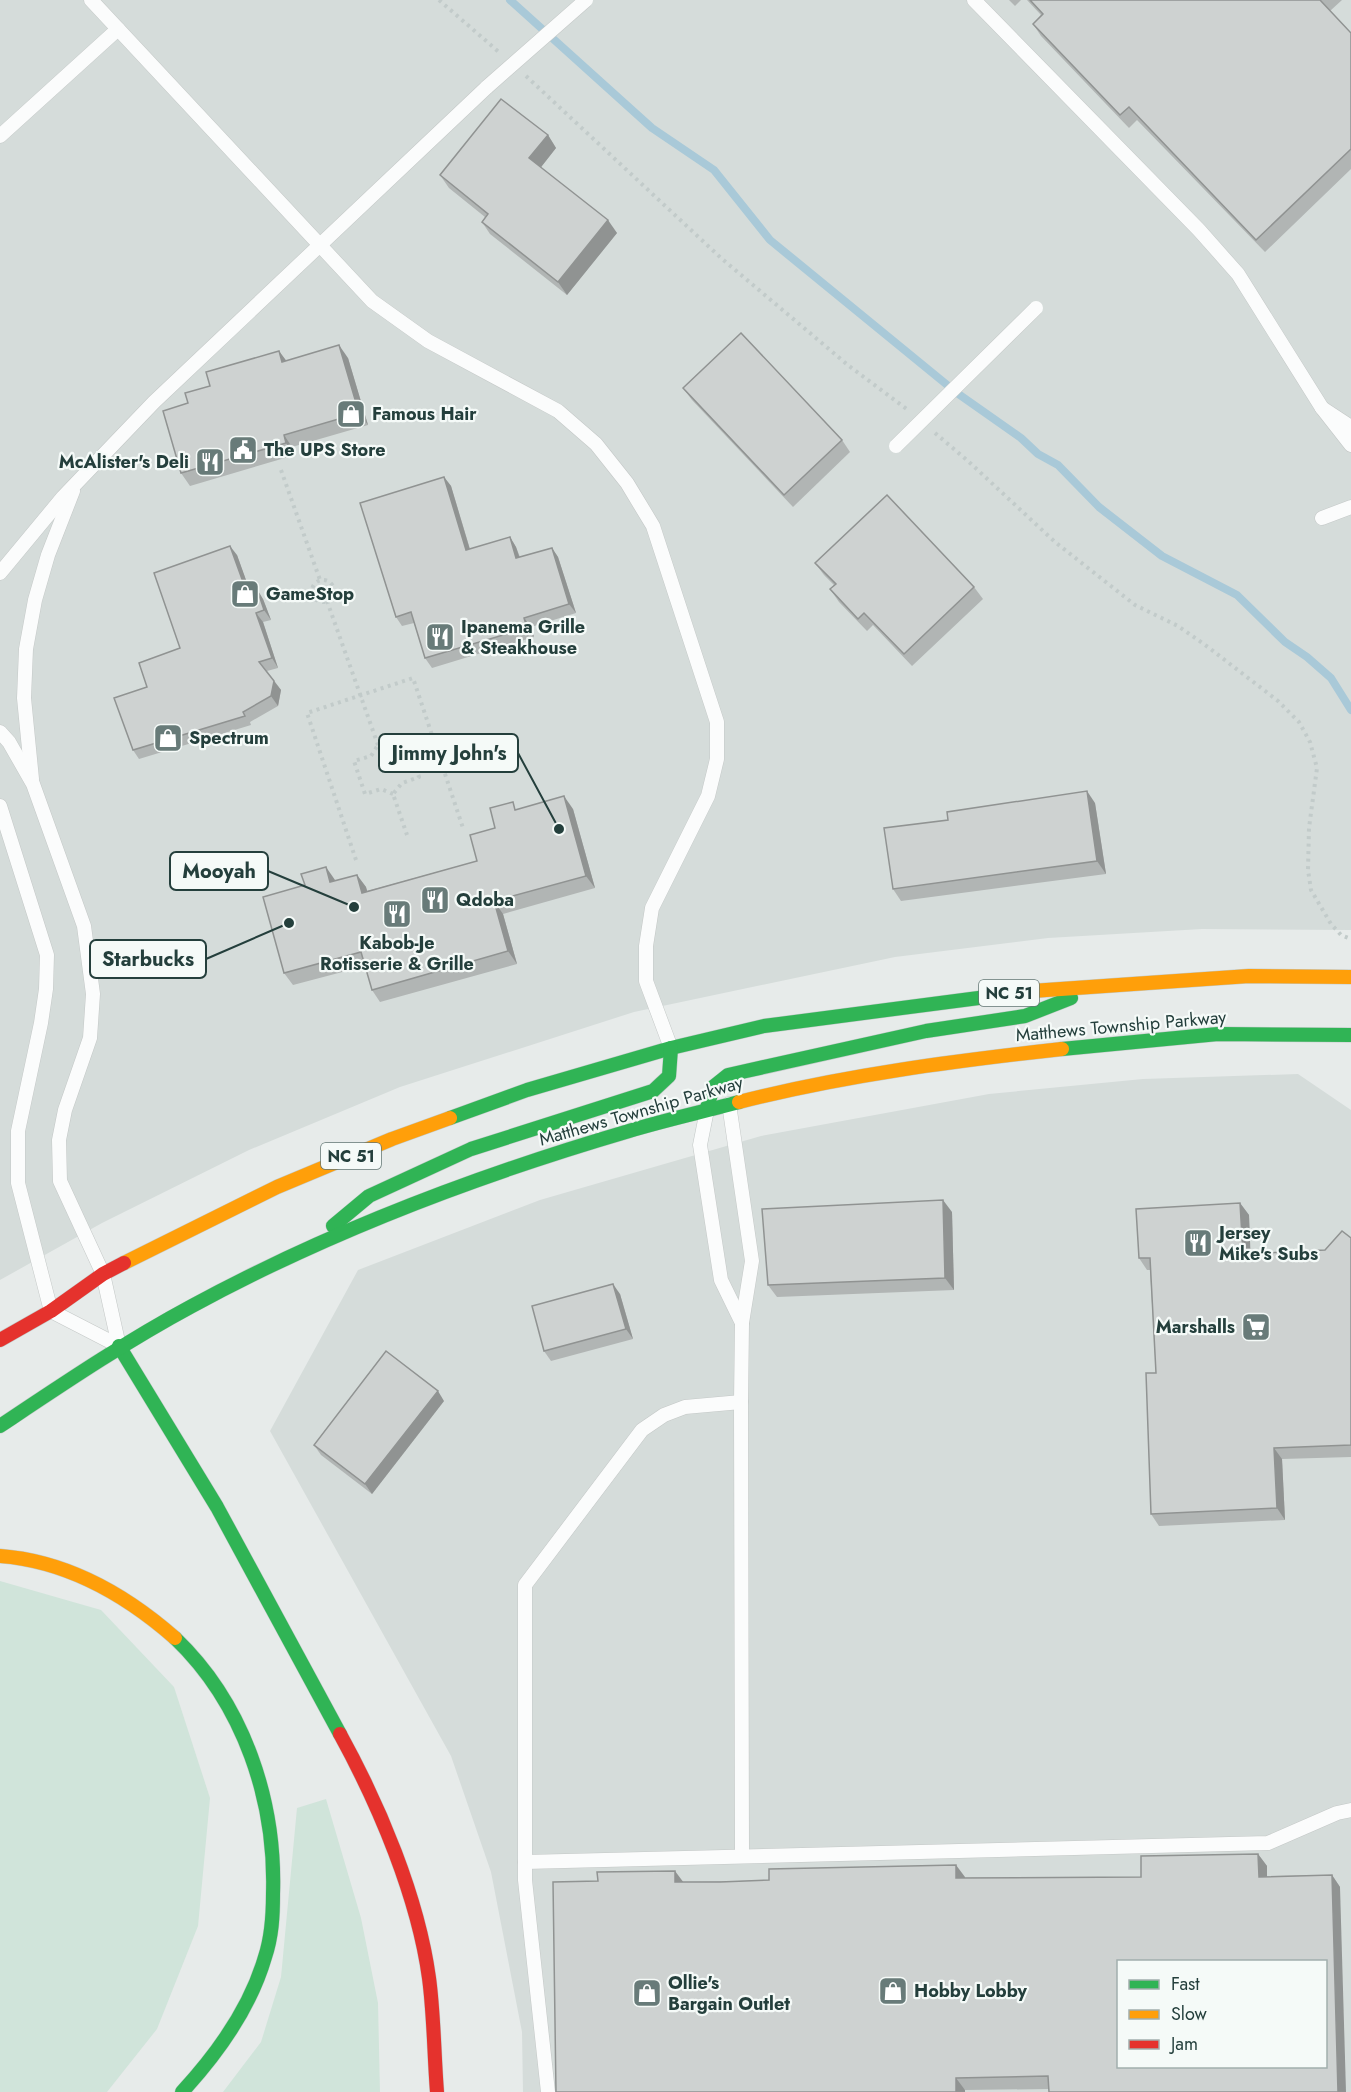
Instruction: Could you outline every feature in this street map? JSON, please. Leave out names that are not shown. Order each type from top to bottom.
[{"type":"main road","name":"NC 51","points":[[0,1340],[51,1311],[103,1274],[277,1187],[392,1139],[527,1090],[671,1048],[764,1026],[1013,992],[1249,976],[1351,977]]},
{"type":"main road","points":[[707,1108],[713,1087],[728,1075],[926,1031],[1025,1016],[1100,986]]},
{"type":"main road","name":"Matthews Township Parkway","points":[[0,1426],[120,1346],[194,1304],[306,1248],[415,1203],[548,1155],[707,1108],[906,1068],[1022,1052],[1235,1033],[1351,1035]]},
{"type":"main road","points":[[306,1248],[369,1196],[471,1149],[653,1090],[669,1076],[671,1048]]},
{"type":"main road","points":[[120,1346],[217,1507],[347,1746],[396,1852],[415,1914],[429,1977],[437,2092]]},
{"type":"main road","points":[[0,1556],[15,1556],[77,1574],[134,1606],[173,1637],[208,1674],[232,1714],[250,1750],[264,1790],[272,1832],[275,1881],[271,1936],[259,1972],[226,2039],[207,2065],[182,2092]]},
{"type":"lane","points":[[92,0],[372,301],[428,341],[558,411],[596,444],[627,483],[653,526],[717,722],[717,759],[708,796],[652,908],[646,946],[646,981],[671,1048]]},
{"type":"lane","points":[[0,573],[77,482],[154,402],[486,87],[586,0]]},
{"type":"lane","points":[[974,0],[1199,230],[1233,268],[1322,408],[1351,445]]},
{"type":"lane","points":[[0,136],[118,29]]},
{"type":"lane","points":[[896,446],[1036,308]]},
{"type":"lane","points":[[1322,408],[1351,427]]},
{"type":"lane","points":[[33,784],[24,698],[26,649],[35,600],[48,555],[77,482]]},
{"type":"lane","points":[[1322,518],[1351,507]]},
{"type":"lane","points":[[0,732],[9,742],[33,784],[84,926],[93,994],[90,1038],[65,1110],[58,1140],[60,1181],[103,1274],[120,1346]]},
{"type":"lane","points":[[0,806],[47,956],[41,1023],[18,1131],[18,1183],[51,1311],[120,1346]]},
{"type":"lane","points":[[729,1104],[752,1261],[742,1323],[742,1856]]},
{"type":"lane","points":[[707,1108],[700,1145],[719,1272],[742,1323]]},
{"type":"lane","points":[[548,2092],[525,1880],[525,1585],[642,1430],[664,1415],[685,1407],[741,1402]]},
{"type":"lane","points":[[525,1862],[1268,1843],[1337,1813],[1350,1813]]},
{"type":"path","points":[[439,0],[502,55]]},
{"type":"path","points":[[519,70],[721,258],[849,366],[915,416]]},
{"type":"path","points":[[933,431],[1055,542],[1135,605],[1178,626],[1208,647],[1278,701],[1299,722],[1310,742],[1317,768],[1309,828],[1308,870],[1311,890],[1331,924],[1341,935],[1351,939]]},
{"type":"path","points":[[281,470],[320,580]]},
{"type":"path","points":[[320,580],[328,581],[334,587],[333,596],[327,601],[318,601],[313,594],[313,586],[320,580]]},
{"type":"path","points":[[327,601],[378,745],[390,750],[408,746],[419,777],[402,783],[393,794]]},
{"type":"path","points":[[356,860],[307,713],[413,678],[463,828]]},
{"type":"path","points":[[378,745],[371,756],[354,761],[365,794],[381,789],[393,794],[407,835]]},
{"type":"shaded area","points":[[0,0],[1351,0],[1351,930],[1202,929],[1048,938],[895,957],[634,1012],[400,1087],[249,1150],[102,1223],[0,1280]]},
{"type":"shaded area","points":[[1298,1074],[1351,1110],[1351,2092],[523,2092],[522,2032],[491,1872],[451,1756],[270,1431],[358,1270],[540,1200],[761,1136],[989,1094],[1143,1079]]},
{"type":"green space","points":[[0,1581],[101,1610],[174,1687],[210,1798],[198,1926],[157,2029],[107,2092],[0,2092]]},
{"type":"green space","points":[[326,1799],[361,1918],[378,2003],[380,2092],[223,2092],[261,2042],[281,1977],[297,1808]]},
{"type":"building","points":[[1030,0],[1320,0],[1351,33],[1351,149],[1256,240],[1129,107],[1120,115],[1033,24],[1043,14]]},
{"type":"building","points":[[501,99],[548,135],[529,158],[608,220],[558,282],[482,222],[488,214],[440,175]]},
{"type":"building","points":[[741,333],[842,440],[784,495],[683,388]]},
{"type":"building","points":[[339,345],[359,413],[284,435],[286,443],[181,473],[163,411],[188,403],[185,393],[210,386],[206,372],[279,351],[282,362]]},
{"type":"building","points":[[444,477],[466,550],[510,537],[516,558],[552,548],[569,604],[524,618],[527,628],[425,658],[411,612],[396,617],[360,503]]},
{"type":"building","points":[[887,495],[974,587],[904,654],[864,613],[858,619],[830,589],[836,584],[815,563]]},
{"type":"building","points":[[230,546],[247,593],[257,589],[264,610],[256,613],[272,658],[259,662],[274,681],[271,696],[243,712],[245,716],[133,750],[114,698],[147,687],[139,663],[180,648],[154,573]]},
{"type":"building","points":[[1087,791],[1097,861],[893,889],[884,828],[948,820],[947,812]]},
{"type":"building","points":[[564,796],[586,876],[494,901],[508,951],[372,990],[361,952],[284,973],[263,897],[305,885],[301,874],[326,867],[330,882],[357,875],[362,893],[477,861],[470,835],[495,828],[490,808],[513,802],[515,810]]},
{"type":"building","points":[[943,1200],[945,1278],[768,1285],[762,1209]]},
{"type":"building","name":"Marshalls","points":[[1240,1203],[1243,1254],[1325,1250],[1342,1231],[1351,1238],[1351,1445],[1274,1448],[1277,1508],[1151,1514],[1146,1373],[1156,1373],[1150,1258],[1139,1258],[1136,1209]]},
{"type":"building","points":[[613,1284],[626,1329],[544,1351],[532,1306]]},
{"type":"building","points":[[386,1351],[438,1391],[365,1484],[314,1445]]},
{"type":"building","points":[[1258,1854],[1259,1877],[1332,1875],[1338,2092],[1049,2092],[1048,2076],[956,2078],[956,2092],[556,2092],[553,1882],[598,1881],[597,1872],[675,1871],[675,1882],[720,1882],[769,1880],[769,1869],[956,1865],[956,1878],[1141,1877],[1141,1856]]},
{"type":"waterway","points":[[510,0],[652,128],[714,170],[770,240],[957,393],[1021,438],[1038,454],[1058,465],[1099,507],[1162,556],[1237,595],[1285,642],[1331,678],[1351,710]]},
{"type":"traffic: fast","points":[[450,1118],[527,1090],[671,1048],[764,1026],[1032,991]]},
{"type":"traffic: fast","points":[[707,1108],[713,1087],[728,1075],[926,1031],[1025,1016],[1071,998]]},
{"type":"traffic: fast","points":[[1062,1049],[1218,1034],[1351,1035]]},
{"type":"traffic: fast","points":[[333,1226],[369,1196],[471,1149],[653,1091],[669,1076],[671,1048]]},
{"type":"traffic: fast","points":[[0,1426],[94,1364],[167,1320],[244,1279],[351,1229],[517,1166],[643,1127],[739,1102]]},
{"type":"traffic: fast","points":[[119,1346],[217,1507],[340,1734]]},
{"type":"traffic: fast","points":[[175,1638],[199,1664],[220,1693],[237,1723],[251,1756],[262,1790],[269,1824],[273,1902],[272,1926],[267,1949],[251,1995],[220,2046],[182,2092]]},
{"type":"traffic: slow","points":[[1032,991],[1249,976],[1351,977]]},
{"type":"traffic: slow","points":[[739,1102],[819,1084],[900,1070],[1062,1049]]},
{"type":"traffic: slow","points":[[124,1263],[277,1187],[392,1139],[450,1118]]},
{"type":"traffic: slow","points":[[0,1556],[48,1565],[94,1583],[136,1608],[175,1638]]},
{"type":"traffic: jam","points":[[0,1340],[51,1311],[103,1274],[124,1263]]},
{"type":"traffic: jam","points":[[340,1734],[369,1791],[395,1852],[416,1916],[429,1978],[437,2092]]},
{"type":"place","name":"Famous Hair","points":[[351,414]]},
{"type":"place","name":"The UPS Store","points":[[243,450]]},
{"type":"place","name":"McAlister's Deli","points":[[210,462]]},
{"type":"place","name":"GameStop","points":[[245,594]]},
{"type":"place","name":"Ipanema Grille & Steakhouse","points":[[440,637]]},
{"type":"place","name":"Spectrum","points":[[168,738]]},
{"type":"place","name":"Jimmy John's","points":[[559,829]]},
{"type":"place","name":"Qdoba","points":[[435,900]]},
{"type":"place","name":"Mooyah","points":[[354,907]]},
{"type":"place","name":"Kabob-Je Rotisserie & Grille","points":[[397,914]]},
{"type":"place","name":"Starbucks","points":[[289,923]]},
{"type":"place","name":"Jersey Mike's Subs","points":[[1198,1243]]},
{"type":"place","name":"Marshalls","points":[[1256,1327]]},
{"type":"place","name":"Hobby Lobby","points":[[893,1991]]},
{"type":"place","name":"Ollie's Bargain Outlet","points":[[647,1993]]}]
